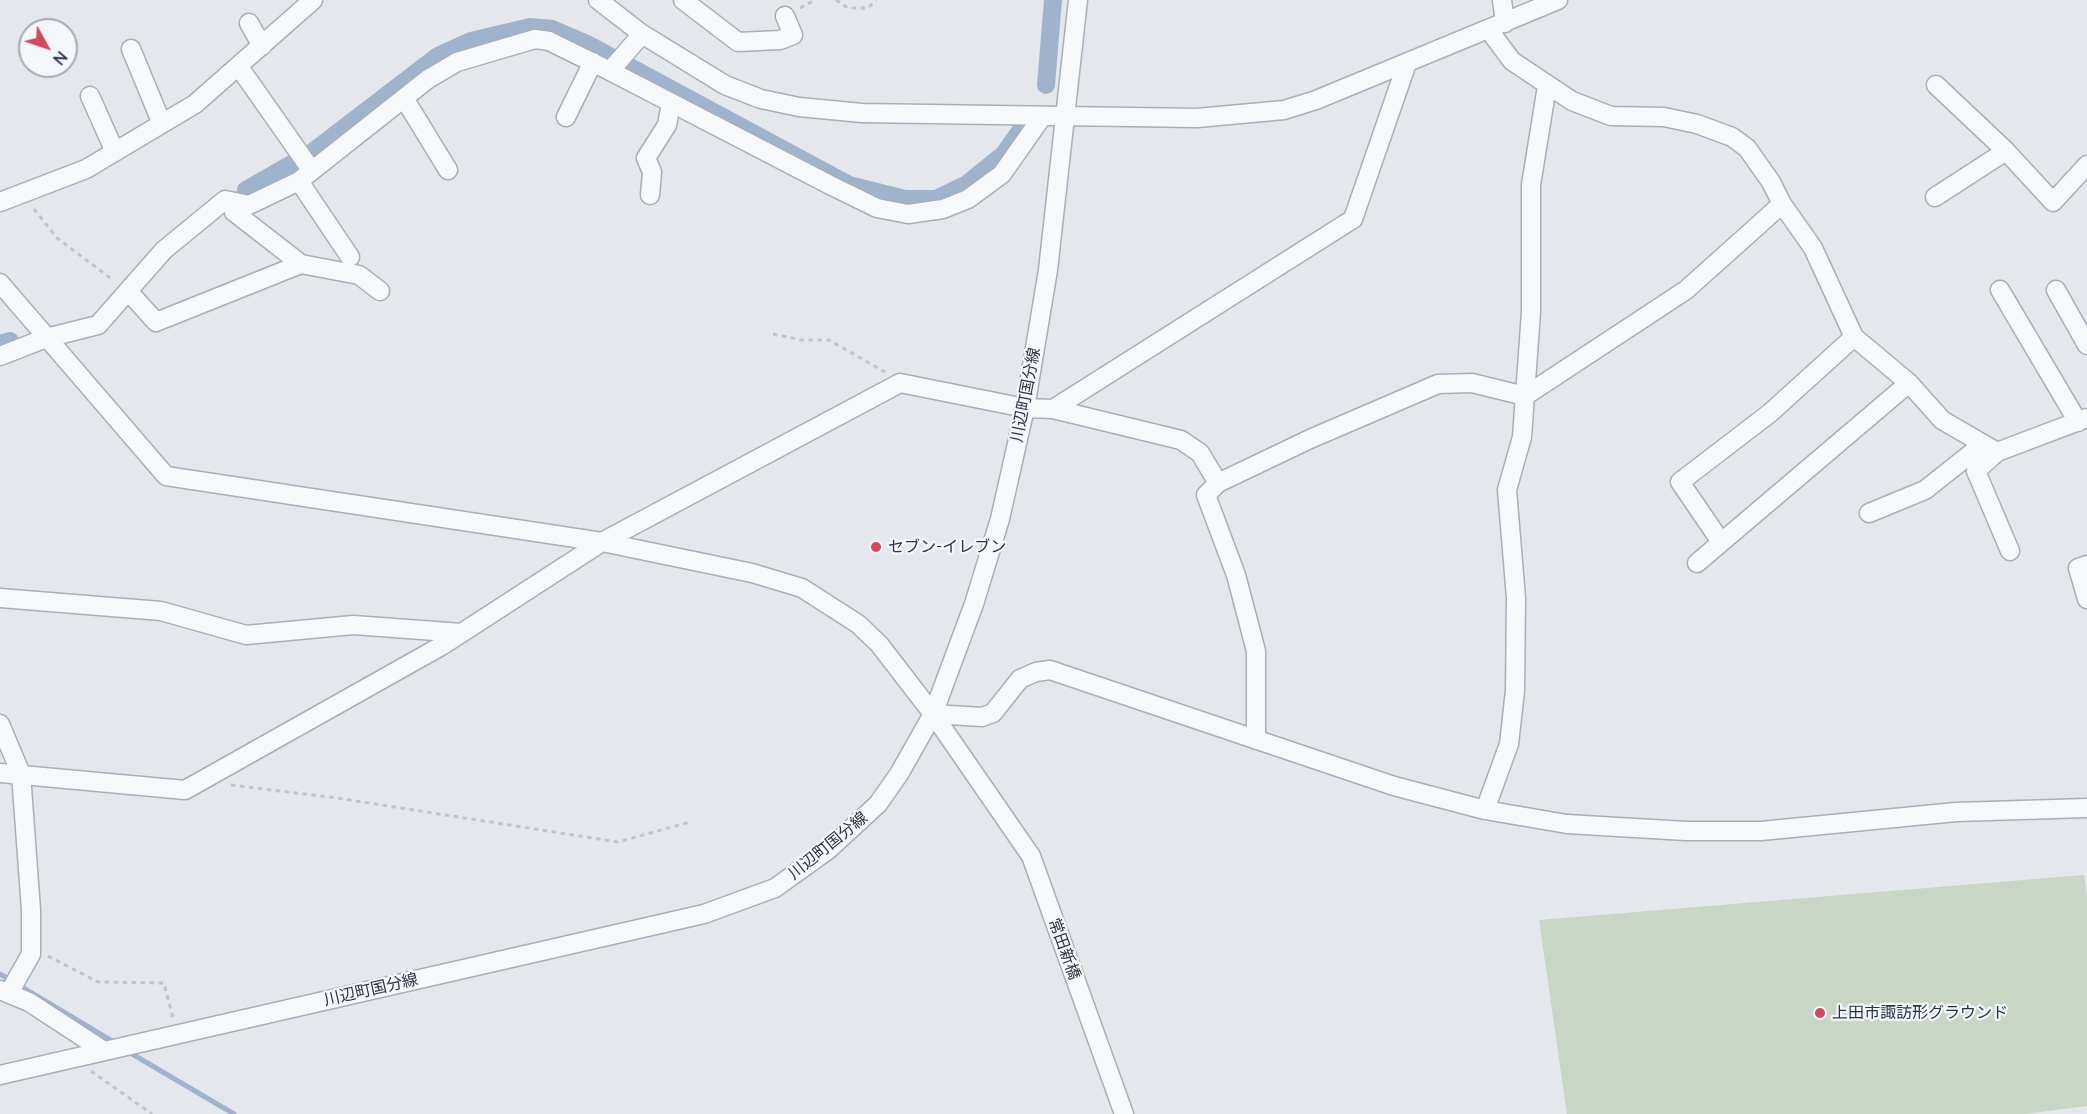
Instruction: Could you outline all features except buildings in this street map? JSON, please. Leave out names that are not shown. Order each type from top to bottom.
[{"type":"street","points":[[0,202],[86,169],[195,104],[314,0]]},
{"type":"street","points":[[598,0],[642,33],[725,85],[762,99],[790,105],[862,113],[1197,118],[1284,110],[1316,100],[1558,0]]},
{"type":"street","points":[[682,0],[738,42],[780,40],[792,35],[785,16]]},
{"type":"street","name":"川辺町国分線","points":[[0,1075],[704,914],[775,888],[851,831],[878,804],[899,774],[933,714],[974,604],[1000,519],[1025,408],[1048,270],[1078,0]]},
{"type":"street","points":[[1502,0],[1497,26],[1512,61],[1547,86],[1572,101],[1611,116],[1664,117],[1697,124],[1732,137],[1748,148],[1771,182],[1782,204],[1813,248],[1854,337],[1909,383],[1942,420],[1990,448]]},
{"type":"street","points":[[249,23],[262,46]]},
{"type":"street","points":[[616,64],[642,33]]},
{"type":"street","points":[[0,356],[46,338],[98,325],[164,250],[190,226],[225,200],[249,205],[307,174],[428,79],[457,62],[535,39],[549,41],[592,63],[616,64],[671,103],[868,203],[908,214],[943,209],[968,198],[1002,174],[1042,117]]},
{"type":"street","points":[[131,49],[162,124]]},
{"type":"street","points":[[566,117],[592,63]]},
{"type":"street","points":[[1053,409],[1353,219],[1407,63]]},
{"type":"street","points":[[239,67],[280,126],[350,257]]},
{"type":"street","points":[[1936,85],[2006,151],[2053,202],[2087,165]]},
{"type":"street","points":[[1485,810],[1509,744],[1515,691],[1516,598],[1507,490],[1522,437],[1531,312],[1531,185],[1547,86]]},
{"type":"street","points":[[90,96],[114,152]]},
{"type":"street","points":[[404,98],[448,170]]},
{"type":"street","points":[[650,195],[652,172],[646,159],[667,125],[671,103]]},
{"type":"street","points":[[1935,197],[2006,151]]},
{"type":"street","points":[[236,202],[234,212],[301,264],[359,275],[380,291]]},
{"type":"street","points":[[1256,740],[1256,651],[1236,575],[1206,495],[1218,483],[1310,439],[1438,384],[1472,383],[1525,396],[1686,290],[1782,204]]},
{"type":"street","points":[[129,292],[156,322],[301,264]]},
{"type":"street","name":"常田新橋","points":[[0,283],[166,476],[602,542],[752,573],[802,588],[858,624],[879,644],[933,714],[966,765],[988,792],[1031,856],[1124,1114]]},
{"type":"street","points":[[1869,513],[1925,490],[1990,448],[2082,420],[2000,290]]},
{"type":"street","points":[[2056,290],[2087,345]]},
{"type":"street","points":[[1721,542],[1680,482],[1770,413],[1854,337]]},
{"type":"street","points":[[0,772],[185,790],[462,633],[602,542],[900,383],[1025,408],[1053,409],[1181,440],[1200,453],[1218,483]]},
{"type":"street","points":[[1697,563],[1909,383]]},
{"type":"street","points":[[1990,448],[1976,471],[2010,551]]},
{"type":"street","points":[[2087,565],[2078,568],[2087,599]]},
{"type":"street","points":[[0,598],[161,611],[246,635],[353,625],[462,633]]},
{"type":"street","points":[[933,714],[982,717],[993,713],[1020,679],[1036,672],[1050,670],[1394,786],[1485,810],[1567,824],[1686,831],[1761,831],[1956,812],[2087,807]]},
{"type":"street","points":[[0,724],[21,774],[31,910],[31,954],[5,992],[29,1002],[104,1051]]},
{"type":"path","points":[[836,0],[849,8],[867,8],[876,0]]},
{"type":"path","points":[[23,195],[57,238],[129,292]]},
{"type":"path","points":[[773,334],[802,340],[829,340],[908,385]]},
{"type":"path","points":[[200,781],[337,798],[618,842],[690,822]]},
{"type":"path","points":[[31,947],[98,982],[164,983],[177,1034]]},
{"type":"path","points":[[73,1058],[152,1114]]},
{"type":"green space","name":"上田市諏訪形グラウンド","points":[[2084,875],[2087,898],[2087,1106],[2024,1114],[1567,1114],[1539,920]]},
{"type":"waterway","points":[[1046,85],[1053,0]]},
{"type":"waterway","points":[[246,190],[314,151],[438,56],[471,41],[530,27],[552,29],[587,44],[849,185],[905,199],[936,199],[967,184],[1004,154],[1021,130]]},
{"type":"waterway","points":[[0,344],[10,341]]},
{"type":"waterway","points":[[0,974],[117,1044]]},
{"type":"waterway","points":[[127,1051],[234,1114]]},
{"type":"place","name":"セブン-イレブン","points":[[876,547]]},
{"type":"place","name":"上田市諏訪形グラウンド","points":[[1820,1013]]}]
